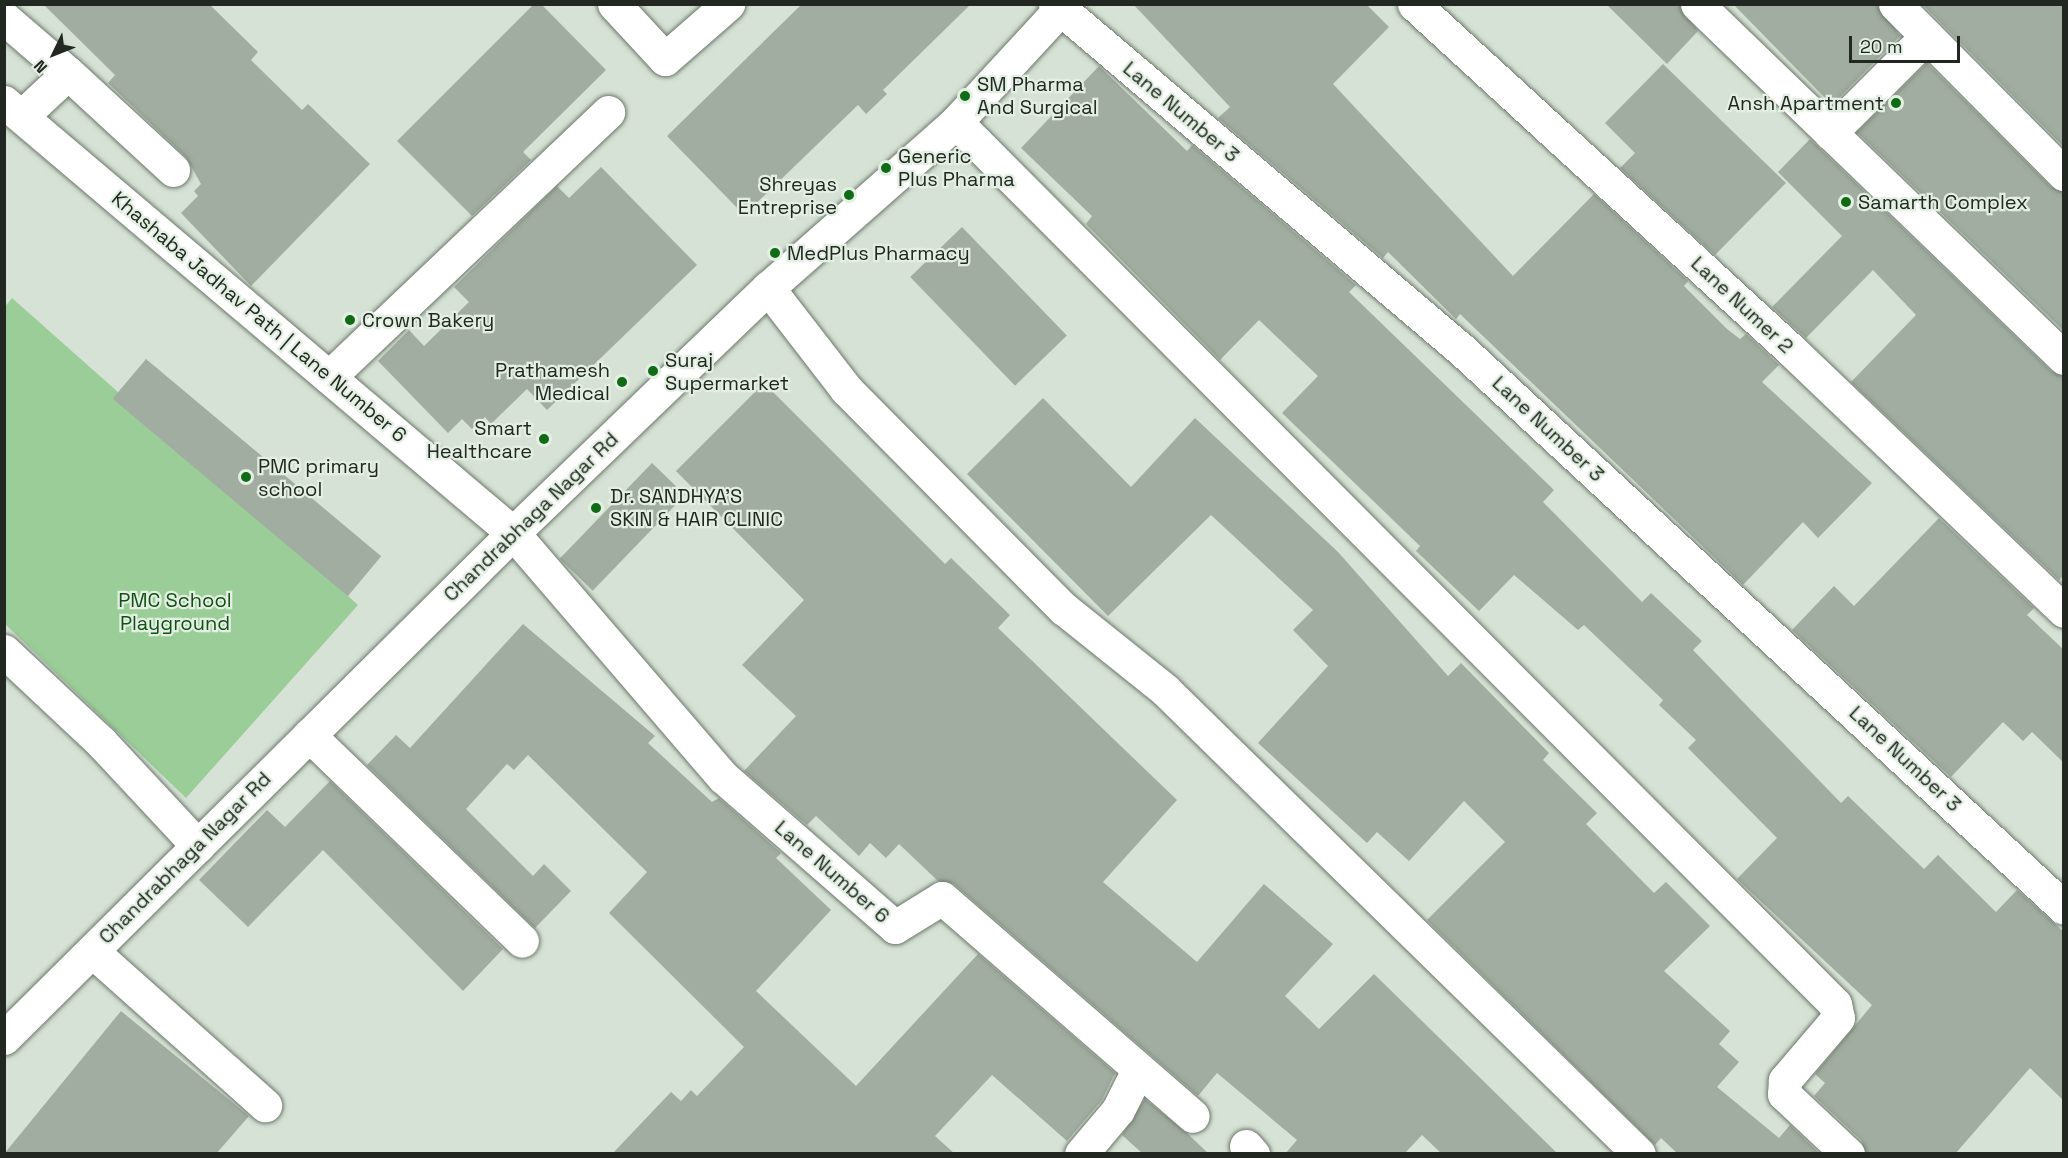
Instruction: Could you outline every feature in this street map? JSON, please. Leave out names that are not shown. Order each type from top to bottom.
[{"type":"street","points":[[614,4],[665,59],[728,4]]},
{"type":"street","name":"Lane Numer 2","points":[[1414,4],[1790,349],[2064,611]]},
{"type":"street","points":[[1697,4],[2064,358]]},
{"type":"street","points":[[1895,4],[2064,174]]},
{"type":"street","name":"Chandrabhaga Nagar Rd","points":[[4,1038],[513,533],[768,288],[956,123],[1060,6]]},
{"type":"street","name":"Lane Number 3","points":[[1060,6],[1463,351],[2064,908]]},
{"type":"street","points":[[4,18],[68,73],[173,170]]},
{"type":"street","points":[[1830,133],[1927,36]]},
{"type":"street","points":[[13,109],[68,73]]},
{"type":"street","name":"Khashaba Jadhav Path | Lane Number 6","points":[[13,109],[513,533]]},
{"type":"street","points":[[329,377],[609,112]]},
{"type":"street","points":[[956,123],[1835,1004],[1838,1018],[1785,1080],[1784,1094],[1848,1154]]},
{"type":"street","points":[[768,288],[846,389],[1064,609],[1165,690],[1639,1154]]},
{"type":"street","name":"Lane Number 6","points":[[513,533],[723,777],[896,927],[942,898],[1138,1070]]},
{"type":"street","points":[[4,651],[101,742],[198,846]]},
{"type":"street","points":[[309,735],[522,941]]},
{"type":"street","points":[[92,951],[266,1105]]},
{"type":"street","points":[[1081,1154],[1118,1110],[1138,1070],[1193,1116]]},
{"type":"green space","name":"PMC School Playground","points":[[12,298],[358,605],[186,798],[5,624],[4,308]]},
{"type":"building","points":[[43,4],[209,4],[258,52],[251,60],[302,110],[308,104],[370,164],[251,286],[181,213],[198,196],[194,191],[201,184],[186,157],[108,83],[115,75]]},
{"type":"building","points":[[534,4],[541,4],[606,70],[523,152],[531,160],[472,216],[397,141]]},
{"type":"building","points":[[802,4],[971,4],[883,90],[887,94],[866,114],[858,105],[744,215],[667,136]]},
{"type":"building","points":[[1133,4],[1366,4],[1389,27],[1333,84],[1513,276],[1594,194],[1688,281],[1684,286],[1727,329],[1740,339],[1746,334],[1779,365],[1762,382],[1872,483],[1818,538],[1803,522],[1743,585],[1460,314],[1456,319],[1388,252],[1383,258],[1218,118],[1230,107]]},
{"type":"building","points":[[1606,4],[1679,4],[1698,31],[1667,64]]},
{"type":"building","points":[[1733,4],[1877,4],[1900,36],[1832,105]]},
{"type":"building","points":[[1922,4],[2064,4],[2064,147],[1941,23]]},
{"type":"building","points":[[1927,63],[2051,187],[2064,192],[2064,331],[1857,132]]},
{"type":"building","points":[[1663,64],[1786,183],[1715,255],[1620,168],[1635,153],[1605,123]]},
{"type":"building","points":[[1099,66],[1187,151],[1192,145],[1356,285],[1349,292],[1554,490],[1543,502],[1642,602],[1651,593],[1702,641],[1693,650],[1841,803],[1848,796],[1924,869],[1938,855],[1996,912],[2017,890],[2064,932],[2064,1101],[2030,1068],[1955,1154],[1866,1154],[1861,1140],[1814,1096],[1825,1083],[1815,1074],[1872,1005],[1737,879],[1777,838],[1688,748],[1696,740],[1659,705],[1663,700],[1584,625],[1578,630],[1514,575],[1479,611],[1416,551],[1420,546],[1282,413],[1318,376],[1259,320],[1220,360],[1086,224],[1092,216],[1021,148]]},
{"type":"building","points":[[1810,139],[2051,371],[2064,376],[2064,575],[2059,580],[1851,382],[1916,315],[1873,270],[1806,338],[1772,307],[1842,236],[1778,172]]},
{"type":"building","points":[[601,167],[697,265],[547,410],[527,389],[491,424],[485,417],[472,429],[462,419],[448,433],[378,361],[409,330],[424,346],[469,302],[454,287],[557,186],[569,198]]},
{"type":"building","points":[[962,227],[1067,336],[1015,386],[910,277]]},
{"type":"building","name":"PMC primary school","points":[[146,359],[381,556],[348,596],[113,399]]},
{"type":"building","points":[[764,383],[945,564],[951,558],[1010,615],[998,628],[1177,800],[1103,882],[1197,962],[1264,884],[1333,944],[1285,996],[1319,1029],[1374,974],[1558,1154],[1442,1154],[1422,1135],[1404,1154],[1285,1154],[1297,1140],[1217,1073],[1198,1096],[954,884],[938,881],[899,844],[886,858],[870,843],[859,856],[816,816],[807,825],[744,771],[796,716],[742,665],[804,600],[676,471]]},
{"type":"building","points":[[1043,398],[1131,487],[1195,418],[1338,552],[1448,676],[1461,663],[1549,753],[1543,760],[1597,813],[1586,824],[1654,893],[1666,882],[1710,926],[1664,971],[1730,1031],[1719,1044],[1739,1062],[1717,1087],[1779,1138],[1790,1125],[1820,1154],[1678,1154],[1661,1138],[1655,1145],[1427,920],[1505,842],[1464,801],[1409,861],[1377,832],[1367,843],[1258,743],[1328,666],[1293,630],[1313,610],[1211,515],[1108,616],[967,474]]},
{"type":"building","points":[[652,463],[685,495],[593,591],[560,559]]},
{"type":"building","points":[[1939,518],[2034,608],[2027,615],[2064,650],[2064,763],[2032,732],[2023,741],[2003,722],[1951,777],[1792,630],[1834,586],[1854,606]]},
{"type":"building","points":[[523,624],[655,736],[648,743],[712,802],[719,798],[781,853],[776,858],[831,910],[756,991],[856,1086],[978,954],[1115,1073],[1102,1100],[1067,1141],[992,1075],[935,1136],[955,1154],[612,1154],[671,1092],[681,1101],[691,1090],[697,1096],[744,1047],[609,913],[647,872],[528,755],[514,770],[507,764],[466,809],[533,876],[544,864],[571,891],[535,928],[367,765],[396,735],[410,748]]},
{"type":"building","points":[[330,781],[503,949],[463,991],[323,850],[248,927],[199,880],[267,810],[285,827]]},
{"type":"building","points":[[121,1011],[249,1116],[216,1154],[4,1154]]},
{"type":"building","points":[[1145,1099],[1209,1154],[1143,1154],[1122,1135]]},
{"type":"place","name":"SM Pharma And Surgical","points":[[965,96]]},
{"type":"place","name":"Ansh Apartment","points":[[1896,103]]},
{"type":"place","name":"Generic Plus Pharma","points":[[886,168]]},
{"type":"place","name":"Shreyas Entreprise","points":[[849,195]]},
{"type":"place","name":"Samarth Complex","points":[[1846,202]]},
{"type":"place","name":"MedPlus Pharmacy","points":[[775,253]]},
{"type":"place","name":"Crown Bakery","points":[[350,320]]},
{"type":"place","name":"Suraj Supermarket","points":[[653,371]]},
{"type":"place","name":"Prathamesh Medical","points":[[622,382]]},
{"type":"place","name":"Smart Healthcare","points":[[544,439]]},
{"type":"place","name":"PMC primary school","points":[[246,477]]},
{"type":"place","name":"Dr. SANDHYA'S SKIN & HAIR CLINIC","points":[[596,508]]}]
